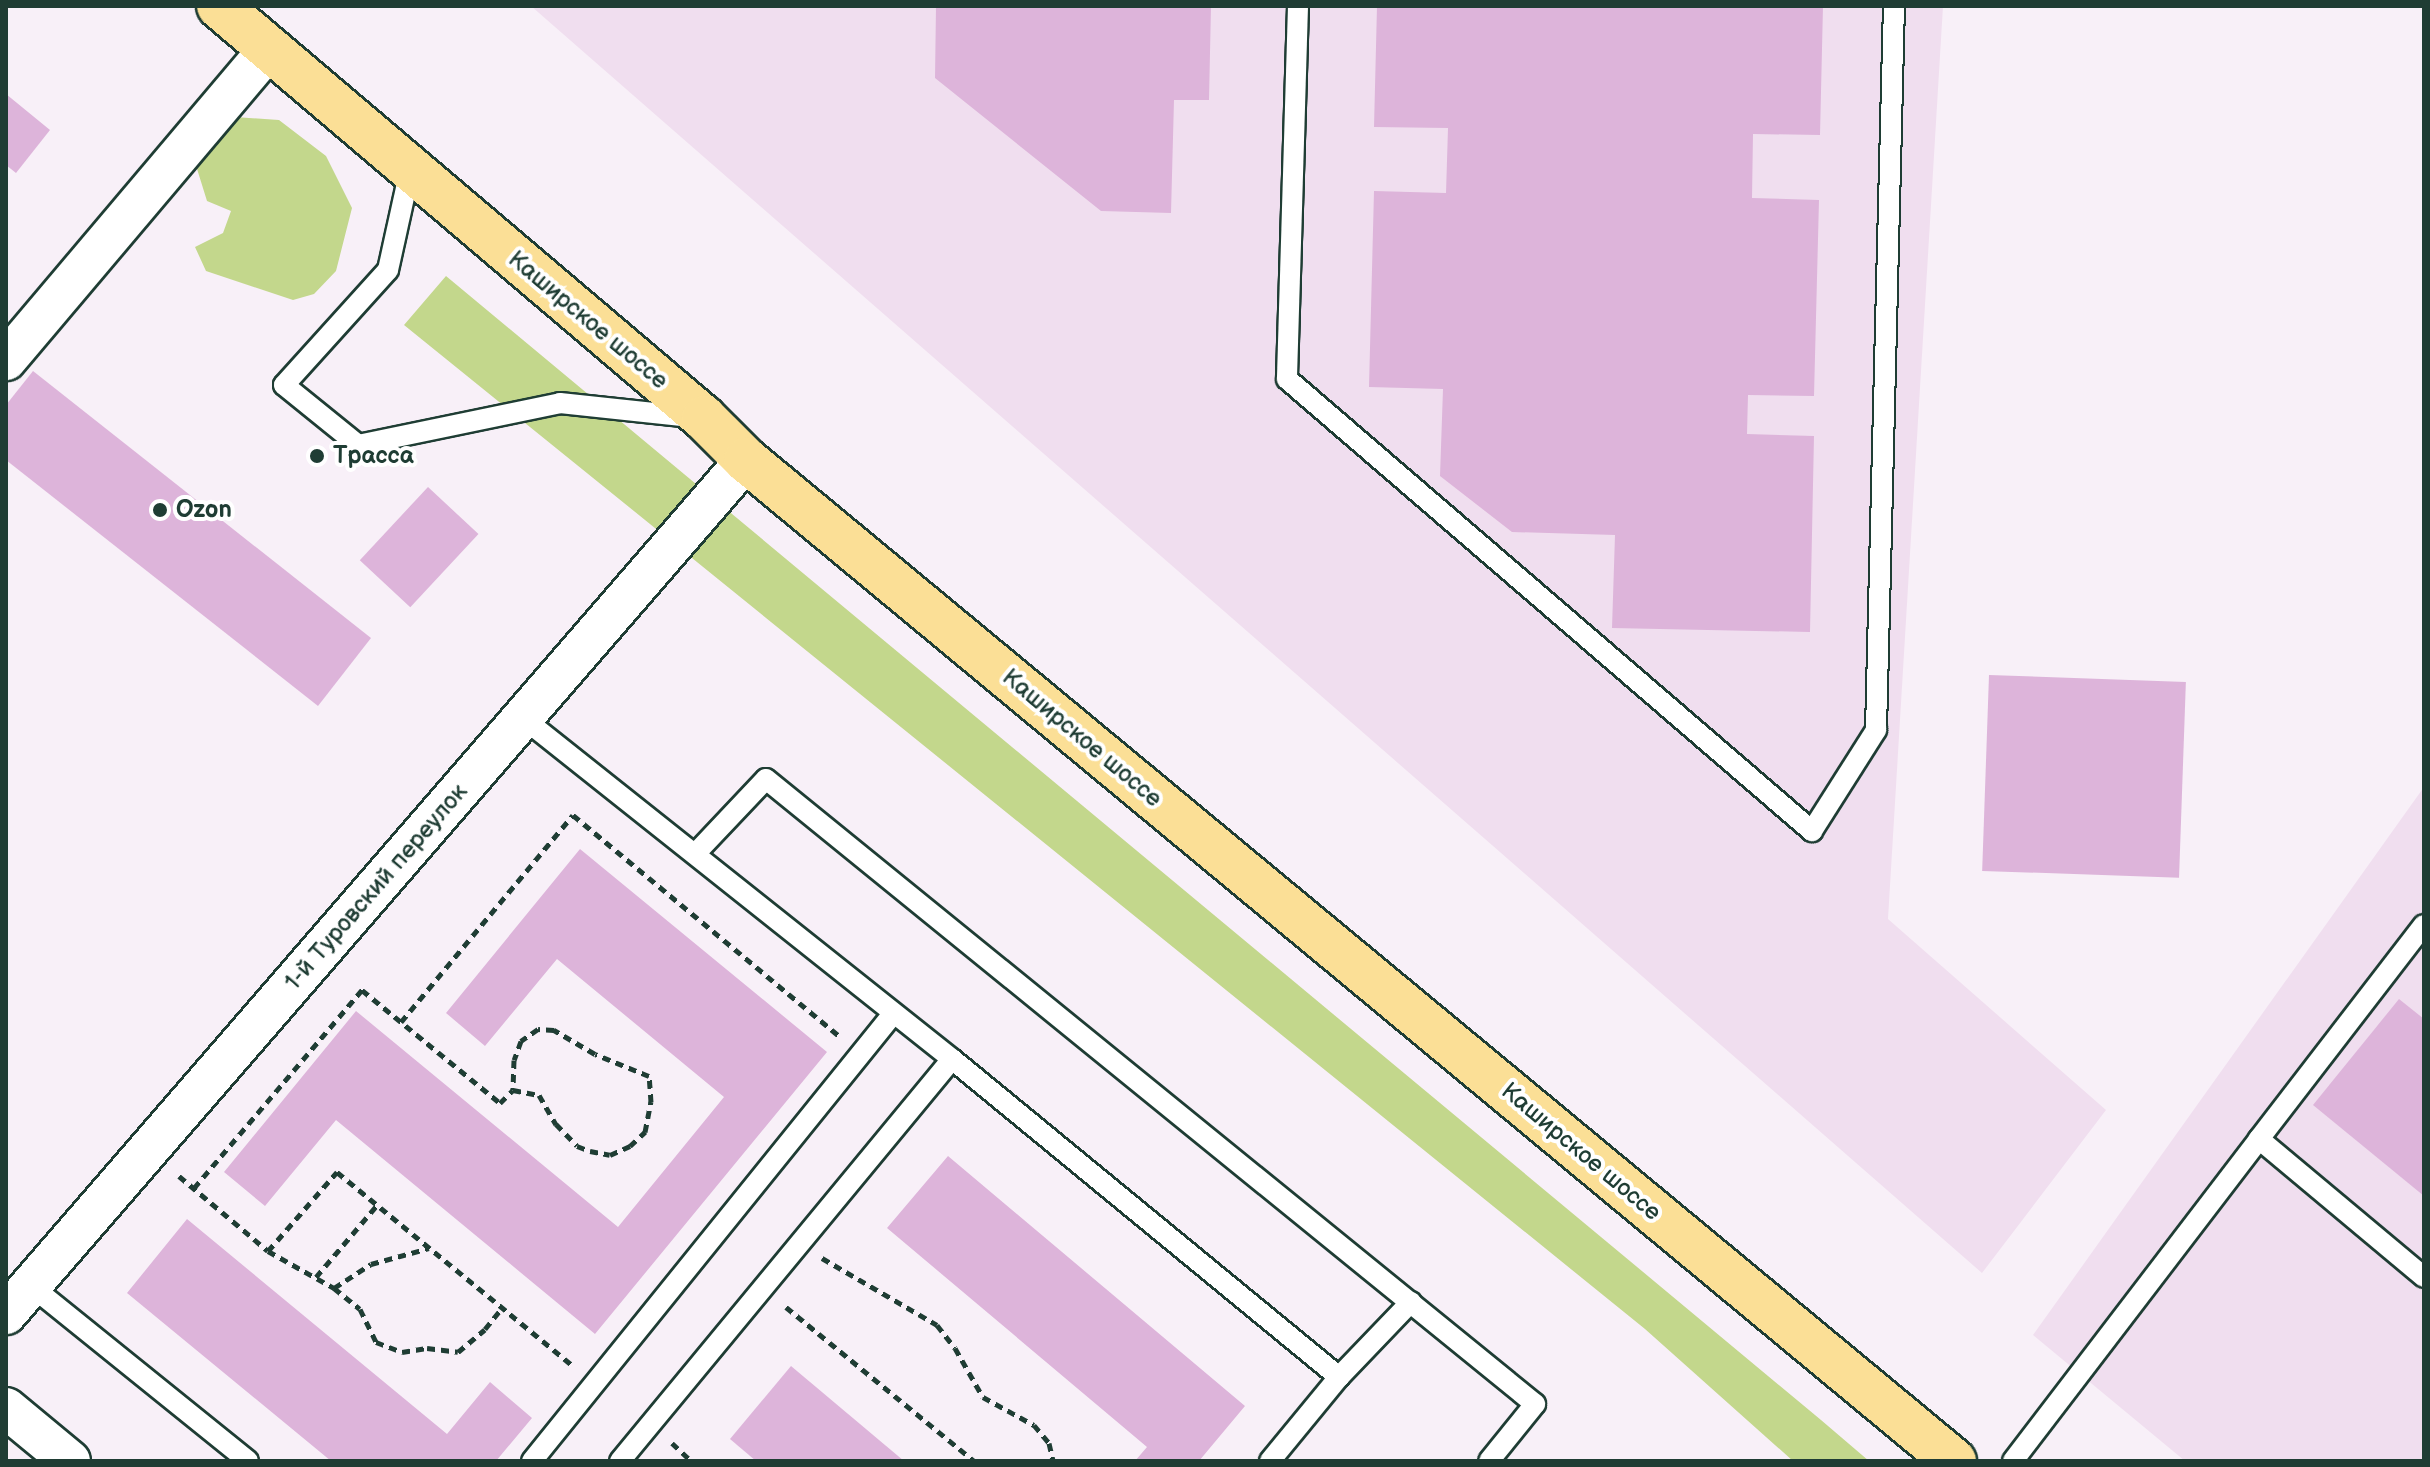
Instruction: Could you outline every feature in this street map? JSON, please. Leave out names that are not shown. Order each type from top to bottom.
[{"type":"main road","name":"Каширское шоссе","points":[[219,6],[704,418],[746,460],[1954,1461]]},
{"type":"street","points":[[6,360],[269,49]]},
{"type":"street","name":"1-й Туровский переулок","points":[[18,1299],[746,460]]},
{"type":"street","points":[[6,1408],[70,1461]]},
{"type":"lane","points":[[1298,6],[1287,379],[1812,831],[1876,730],[1894,6]]},
{"type":"lane","points":[[410,170],[388,270],[284,385],[358,445],[560,403],[704,418]]},
{"type":"lane","points":[[523,718],[952,1059],[1339,1377]]},
{"type":"lane","points":[[695,854],[766,779],[1535,1404],[1489,1461]]},
{"type":"lane","points":[[2013,1461],[2424,925]]},
{"type":"lane","points":[[532,1461],[893,1014]]},
{"type":"lane","points":[[620,1461],[952,1059]]},
{"type":"lane","points":[[2259,1139],[2424,1277]]},
{"type":"lane","points":[[18,1299],[248,1461]]},
{"type":"lane","points":[[1270,1461],[1339,1377],[1411,1302]]},
{"type":"path","points":[[401,1022],[573,815],[861,1055]]},
{"type":"path","points":[[194,1188],[362,990],[500,1103],[513,1090],[514,1060],[521,1041],[538,1029],[554,1030],[595,1054],[649,1076],[651,1102],[645,1132],[630,1146],[610,1155],[577,1146],[556,1124],[539,1095],[513,1090]]},
{"type":"path","points":[[148,1149],[268,1251],[334,1288],[360,1309],[376,1342],[402,1352],[427,1348],[458,1352],[485,1329],[502,1308]]},
{"type":"path","points":[[268,1251],[337,1172],[594,1384]]},
{"type":"path","points":[[316,1277],[377,1205]]},
{"type":"path","points":[[804,1240],[826,1262],[937,1325],[955,1348],[983,1397],[1034,1425],[1049,1443],[1053,1461]]},
{"type":"path","points":[[334,1288],[371,1264],[430,1248]]},
{"type":"path","points":[[763,1288],[974,1461]]},
{"type":"path","points":[[652,1423],[691,1461]]},
{"type":"shaded area","points":[[531,6],[1943,6],[1888,919],[2106,1110],[1982,1273]]},
{"type":"shaded area","points":[[2424,787],[2424,1461],[2185,1461],[2033,1335]]},
{"type":"green space","points":[[221,116],[279,120],[326,156],[352,208],[336,271],[314,294],[293,300],[206,271],[195,247],[223,233],[231,211],[207,201],[193,156]]},
{"type":"green space","points":[[446,276],[1869,1461],[1793,1461],[1645,1329],[404,325]]},
{"type":"building","points":[[936,6],[1211,6],[1209,100],[1174,100],[1171,213],[1101,211],[935,78]]},
{"type":"building","points":[[1377,6],[1823,6],[1820,135],[1753,134],[1752,198],[1819,200],[1814,396],[1748,395],[1747,434],[1814,436],[1810,632],[1612,628],[1615,535],[1512,532],[1440,476],[1443,389],[1369,387],[1374,191],[1446,193],[1448,128],[1374,127]]},
{"type":"building","points":[[6,94],[50,130],[16,173],[6,165]]},
{"type":"building","points":[[33,371],[371,638],[318,706],[6,460],[6,405]]},
{"type":"building","points":[[428,487],[478,534],[410,607],[360,560]]},
{"type":"building","points":[[1989,675],[2186,682],[2179,878],[1982,871]]},
{"type":"building","points":[[580,849],[827,1052],[595,1334],[336,1120],[265,1206],[224,1172],[356,1011],[618,1227],[724,1097],[557,959],[485,1046],[446,1013]]},
{"type":"building","points":[[2399,999],[2424,1019],[2424,1196],[2313,1105]]},
{"type":"building","points":[[948,1156],[1245,1406],[1199,1461],[1135,1461],[1147,1447],[887,1228]]},
{"type":"building","points":[[187,1219],[447,1434],[490,1382],[532,1418],[496,1461],[331,1461],[127,1293]]},
{"type":"building","points":[[791,1366],[904,1461],[756,1461],[730,1439]]},
{"type":"place","name":"Трасса","points":[[317,456]]},
{"type":"place","name":"Ozon","points":[[160,510]]}]
